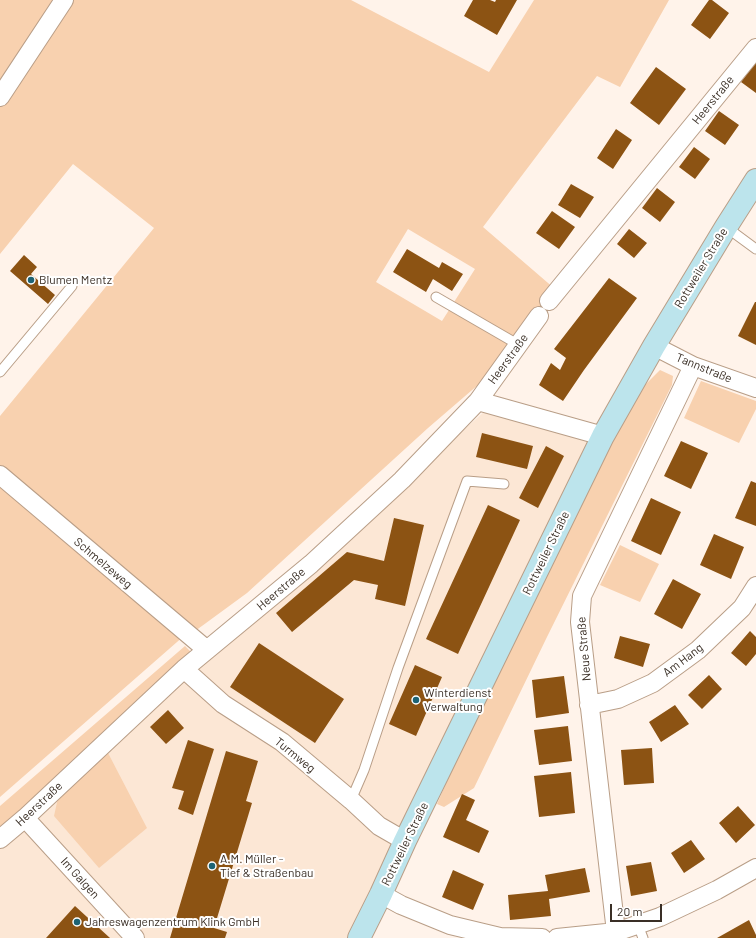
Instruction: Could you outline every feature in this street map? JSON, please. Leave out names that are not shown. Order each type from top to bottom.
[{"type":"street","points":[[0,97],[64,0]]},
{"type":"street","name":"Heerstraße","points":[[549,301],[756,48]]},
{"type":"street","name":"Rottweiler Straße","points":[[359,938],[603,436],[654,346],[756,180]]},
{"type":"street","name":"Heerstraße","points":[[0,839],[25,818],[184,669],[317,558],[402,480],[478,401],[539,316]]},
{"type":"street","name":"Tannstraße","points":[[654,346],[693,366],[756,388]]},
{"type":"street","name":"Neue Straße","points":[[616,932],[580,622],[582,596],[693,366]]},
{"type":"street","points":[[478,401],[603,436]]},
{"type":"street","name":"Schmelzeweg","points":[[0,475],[207,650]]},
{"type":"street","name":"Am Hang","points":[[589,706],[618,699],[653,683],[698,650],[742,608],[756,586]]},
{"type":"street","name":"Turmweg","points":[[184,669],[223,704],[282,742],[351,800],[379,826],[406,841]]},
{"type":"street","name":"Im Galgen","points":[[25,818],[135,938]]},
{"type":"street","points":[[557,938],[640,931],[660,917],[717,890],[756,868]]},
{"type":"street","points":[[381,894],[401,905],[450,925],[500,937],[542,938]]},
{"type":"lane","points":[[726,227],[756,250]]},
{"type":"lane","points":[[0,372],[72,286]]},
{"type":"lane","points":[[436,297],[519,345]]},
{"type":"lane","points":[[351,800],[364,770],[398,668],[467,481],[504,484]]},
{"type":"shaded area","points":[[0,0],[58,0],[0,89]]},
{"type":"shaded area","points":[[69,0],[351,0],[489,72],[534,0],[669,0],[620,87],[597,76],[483,227],[555,289],[493,372],[428,428],[247,593],[191,634],[0,472],[0,416],[154,228],[73,164],[0,254],[0,102]],"holes":[[[408,229],[475,269],[442,321],[376,282]]]},
{"type":"shaded area","points":[[660,370],[673,376],[672,385],[474,788],[444,807],[437,804],[498,665],[571,516],[640,390]]},
{"type":"shaded area","points":[[701,381],[756,401],[756,409],[739,443],[684,418]]},
{"type":"shaded area","points":[[485,411],[595,440],[352,938],[136,938],[28,818]]},
{"type":"shaded area","points":[[0,479],[185,635],[0,797]]},
{"type":"shaded area","points":[[620,545],[659,564],[640,602],[600,585]]},
{"type":"shaded area","points":[[185,646],[192,653],[0,835],[0,806]]},
{"type":"shaded area","points":[[107,751],[147,828],[99,868],[54,816],[58,798]]},
{"type":"shaded area","points":[[24,821],[133,938],[0,938],[0,843]]},
{"type":"building","points":[[473,0],[490,0],[495,2],[496,0],[517,0],[497,35],[464,16]]},
{"type":"building","points":[[709,0],[712,0],[729,13],[710,39],[691,25]]},
{"type":"building","points":[[756,62],[756,93],[741,82]]},
{"type":"building","points":[[656,67],[686,89],[659,125],[630,103]]},
{"type":"building","points":[[719,111],[739,125],[725,145],[705,131]]},
{"type":"building","points":[[616,129],[632,140],[613,169],[597,158]]},
{"type":"building","points":[[694,147],[710,159],[695,179],[679,167]]},
{"type":"building","points":[[571,184],[594,197],[580,218],[558,205]]},
{"type":"building","points":[[657,188],[675,202],[660,222],[642,208]]},
{"type":"building","points":[[552,211],[575,227],[559,249],[536,233]]},
{"type":"building","points":[[629,229],[647,243],[634,258],[617,244]]},
{"type":"building","points":[[407,249],[439,268],[442,262],[463,274],[452,291],[433,279],[426,292],[393,272]]},
{"type":"building","points":[[24,255],[37,267],[31,274],[55,295],[48,304],[10,271]]},
{"type":"building","points":[[609,278],[637,298],[563,401],[539,385],[551,363],[560,370],[566,358],[554,349]]},
{"type":"building","points":[[756,302],[756,345],[738,336]]},
{"type":"building","points":[[482,433],[533,446],[527,469],[476,457]]},
{"type":"building","points":[[681,441],[708,453],[691,489],[664,476]]},
{"type":"building","points":[[546,446],[564,456],[538,508],[519,498]]},
{"type":"building","points":[[751,481],[756,483],[756,526],[735,518]]},
{"type":"building","points":[[651,498],[681,512],[661,555],[631,541]]},
{"type":"building","points":[[488,505],[520,520],[458,654],[426,639]]},
{"type":"building","points":[[394,518],[424,525],[405,606],[375,599],[378,585],[354,580],[292,632],[276,613],[347,552],[384,561]]},
{"type":"building","points":[[714,534],[744,547],[731,579],[700,565]]},
{"type":"building","points":[[673,579],[701,594],[682,629],[654,614]]},
{"type":"building","points":[[750,631],[756,637],[756,654],[746,666],[731,653]]},
{"type":"building","points":[[620,636],[650,644],[643,667],[614,658]]},
{"type":"building","points":[[259,643],[344,699],[315,743],[230,687]]},
{"type":"building","name":"Winterdienst Verwaltung","points":[[415,665],[442,677],[416,736],[389,724]]},
{"type":"building","points":[[709,675],[722,689],[702,709],[688,695]]},
{"type":"building","points":[[564,676],[569,713],[536,718],[532,680]]},
{"type":"building","points":[[675,705],[689,724],[661,742],[649,722]]},
{"type":"building","points":[[168,710],[184,728],[166,744],[150,727]]},
{"type":"building","points":[[568,726],[572,761],[539,765],[534,730]]},
{"type":"building","points":[[188,740],[214,749],[193,815],[178,809],[184,791],[172,788]]},
{"type":"building","points":[[652,748],[654,783],[624,785],[621,750]]},
{"type":"building","name":"A.M. Müller - Tief & Straßenbau","points":[[226,751],[258,761],[246,801],[252,803],[214,928],[227,932],[225,938],[170,938]]},
{"type":"building","points":[[571,772],[575,813],[539,817],[534,776]]},
{"type":"building","points":[[462,794],[475,800],[466,820],[489,831],[479,853],[443,837]]},
{"type":"building","points":[[738,806],[755,825],[736,843],[719,823]]},
{"type":"building","points":[[691,840],[705,859],[684,873],[671,853]]},
{"type":"building","points":[[651,862],[657,891],[631,896],[626,866]]},
{"type":"building","points":[[585,868],[590,892],[549,899],[551,916],[510,920],[508,895],[548,891],[545,875]]},
{"type":"building","points":[[453,870],[484,884],[473,910],[442,897]]},
{"type":"building","name":"Jahreswagenzentrum Klink GmbH","points":[[75,906],[110,938],[46,938]]},
{"type":"building","points":[[749,920],[756,938],[717,938]]},
{"type":"place","name":"Blumen Mentz","points":[[31,280]]},
{"type":"place","name":"Winterdienst Verwaltung","points":[[416,700]]},
{"type":"place","name":"A.M. Müller - Tief & Straßenbau","points":[[212,866]]},
{"type":"place","name":"Jahreswagenzentrum Klink GmbH","points":[[77,922]]}]
